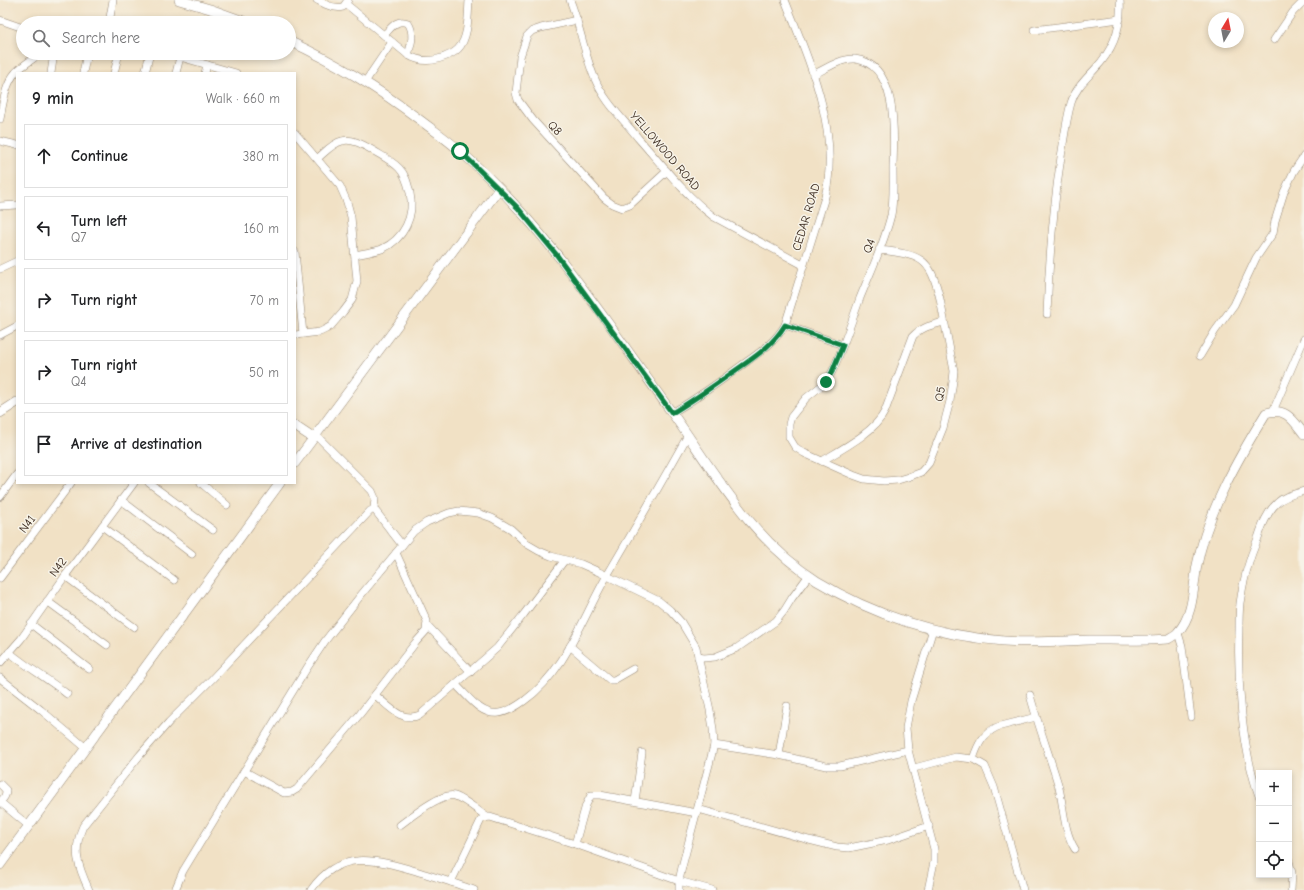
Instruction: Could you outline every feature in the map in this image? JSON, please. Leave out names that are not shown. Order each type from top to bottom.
[{"type":"street","points":[[110,16],[113,0]]},
{"type":"street","points":[[179,0],[230,16]]},
{"type":"street","points":[[317,0],[335,8],[343,7],[347,2],[408,55],[414,59],[424,61],[441,58],[461,46],[466,32],[469,0]]},
{"type":"street","name":"YELLOWOOD ROAD","points":[[570,0],[594,78],[600,90],[612,107],[667,171],[701,207],[714,217],[803,265]]},
{"type":"street","name":"CEDAR ROAD","points":[[785,0],[813,75],[823,110],[827,131],[830,168],[829,182],[825,197],[785,325]]},
{"type":"street","points":[[1047,314],[1049,261],[1054,211],[1067,122],[1076,92],[1082,82],[1107,55],[1115,41],[1120,19],[1120,0]]},
{"type":"street","points":[[1274,40],[1293,12],[1304,1]]},
{"type":"street","points":[[1034,30],[1120,19]]},
{"type":"street","points":[[0,20],[16,26]]},
{"type":"street","name":"Q8","points":[[576,20],[541,28],[532,31],[527,36],[522,50],[518,70],[516,93],[518,100],[533,120],[604,198],[612,204],[622,208],[630,205],[667,171]]},
{"type":"street","points":[[384,35],[397,22],[401,21],[408,23],[412,31],[408,55]]},
{"type":"street","points":[[365,82],[392,42]]},
{"type":"street","points":[[296,45],[365,82],[405,109],[460,151],[518,208],[556,254],[688,435],[728,494],[750,522],[786,557],[809,575],[851,599],[884,614],[912,624],[980,638],[1029,642],[1168,639],[1178,633],[1185,623],[1189,611],[1202,542],[1212,514],[1266,413],[1273,411],[1283,412],[1304,434]]},
{"type":"street","name":"Q4","points":[[813,75],[844,61],[855,59],[866,62],[875,68],[881,75],[892,107],[893,126],[892,205],[879,250],[837,362],[829,378],[800,404],[793,413],[789,424],[789,437],[795,447],[822,461]]},
{"type":"street","points":[[16,72],[32,60]]},
{"type":"street","points":[[51,72],[53,60]]},
{"type":"street","points":[[82,72],[85,60]]},
{"type":"street","points":[[114,72],[117,60]]},
{"type":"street","points":[[145,72],[148,60]]},
{"type":"street","points":[[176,72],[179,60]]},
{"type":"street","points":[[190,60],[232,72]]},
{"type":"street","points":[[205,72],[207,65]]},
{"type":"street","points":[[0,120],[7,87],[16,72]]},
{"type":"street","points":[[296,133],[340,186],[348,202],[351,217],[357,281],[352,300],[326,330],[296,335]]},
{"type":"street","points":[[318,158],[338,142],[348,140],[355,142],[367,147],[400,169],[409,187],[412,210],[406,228],[398,238],[382,248],[355,255]]},
{"type":"street","points":[[0,141],[16,145]]},
{"type":"street","points":[[1200,356],[1215,331],[1234,305],[1256,258],[1273,233],[1284,192],[1294,170],[1304,156]]},
{"type":"street","points":[[296,462],[499,189]]},
{"type":"street","points":[[0,206],[16,205]]},
{"type":"street","name":"Q5","points":[[822,461],[853,475],[873,480],[898,480],[908,478],[926,468],[932,458],[943,428],[950,401],[954,370],[938,287],[930,269],[926,264],[912,255],[879,250]]},
{"type":"street","points":[[0,269],[16,262]]},
{"type":"street","points":[[296,262],[303,334]]},
{"type":"street","points":[[822,461],[849,444],[878,422],[885,411],[913,336],[916,332],[925,327],[944,322]]},
{"type":"street","points":[[672,413],[716,385],[762,351],[776,338],[785,325],[843,345]]},
{"type":"street","points":[[0,335],[16,327]]},
{"type":"street","points":[[1273,411],[1304,339]]},
{"type":"street","points":[[0,413],[16,403]]},
{"type":"street","points":[[296,426],[315,436],[372,491],[375,498],[374,509],[402,545]]},
{"type":"street","points":[[456,684],[482,710],[492,713],[500,713],[518,705],[542,686],[558,665],[585,621],[607,576],[650,504],[688,435]]},
{"type":"street","points":[[0,497],[16,475]]},
{"type":"street","name":"N41","points":[[0,578],[70,484]]},
{"type":"street","name":"N42","points":[[0,663],[31,624],[133,484]]},
{"type":"street","points":[[150,484],[213,530]]},
{"type":"street","points":[[202,484],[227,505]]},
{"type":"street","points":[[0,865],[279,484]]},
{"type":"street","points":[[1256,785],[1249,759],[1240,683],[1238,644],[1240,604],[1247,569],[1262,527],[1269,513],[1277,503],[1283,499],[1290,495],[1304,491]]},
{"type":"street","points":[[121,500],[192,554]]},
{"type":"street","points":[[89,890],[78,862],[78,838],[83,826],[140,755],[169,722],[212,679],[366,515],[374,509]]},
{"type":"street","points":[[176,890],[183,871],[325,641],[414,531],[427,522],[449,513],[467,512],[478,513],[492,518],[511,529],[533,547],[551,556],[564,561],[581,564],[659,601],[681,622],[689,634],[696,647],[710,710],[714,745],[679,881],[679,890]]},
{"type":"street","points":[[102,526],[174,580]]},
{"type":"street","points":[[244,771],[284,793],[292,792],[297,789],[319,764],[426,631],[428,622],[396,553]]},
{"type":"street","points":[[375,695],[402,716],[414,718],[420,715],[497,648],[564,561]]},
{"type":"street","points":[[698,657],[715,657],[737,648],[776,621],[809,575]]},
{"type":"street","points":[[65,576],[134,627]]},
{"type":"street","points":[[47,601],[107,645]]},
{"type":"street","points":[[31,624],[89,669]]},
{"type":"street","points":[[428,626],[471,672]]},
{"type":"street","points":[[928,890],[935,856],[929,826],[908,750],[906,728],[911,701],[933,629]]},
{"type":"street","points":[[1178,633],[1182,646],[1191,717]]},
{"type":"street","points":[[570,646],[610,680],[614,680],[633,669]]},
{"type":"street","points":[[9,652],[26,666],[67,694]]},
{"type":"street","points":[[0,678],[86,748]]},
{"type":"street","points":[[1030,695],[1058,784],[1069,832],[1075,849]]},
{"type":"street","points":[[779,755],[787,706]]},
{"type":"street","points":[[973,759],[984,736],[992,729],[1036,717]]},
{"type":"street","points":[[714,745],[779,755],[826,766],[840,766],[908,750]]},
{"type":"street","points":[[635,802],[642,753]]},
{"type":"street","points":[[914,768],[956,758],[973,759],[985,766],[994,787],[1023,890]]},
{"type":"street","points":[[0,784],[6,790],[6,796],[0,802],[29,826]]},
{"type":"street","points":[[400,825],[439,799],[449,795],[456,796],[487,817],[575,844],[679,881],[712,890]]},
{"type":"street","points":[[575,844],[586,805],[591,795],[600,795],[635,802],[697,811],[837,847],[849,848],[888,840],[929,826]]},
{"type":"street","points":[[451,882],[481,820],[487,817]]},
{"type":"street","points":[[311,890],[322,876],[334,867],[363,859],[396,865],[474,890]]},
{"type":"street","points":[[1290,890],[1291,878]]},
{"type":"route","points":[[460,151],[518,208],[556,254],[672,413],[762,351],[780,333],[785,325],[843,345],[837,362],[826,382]]}]
